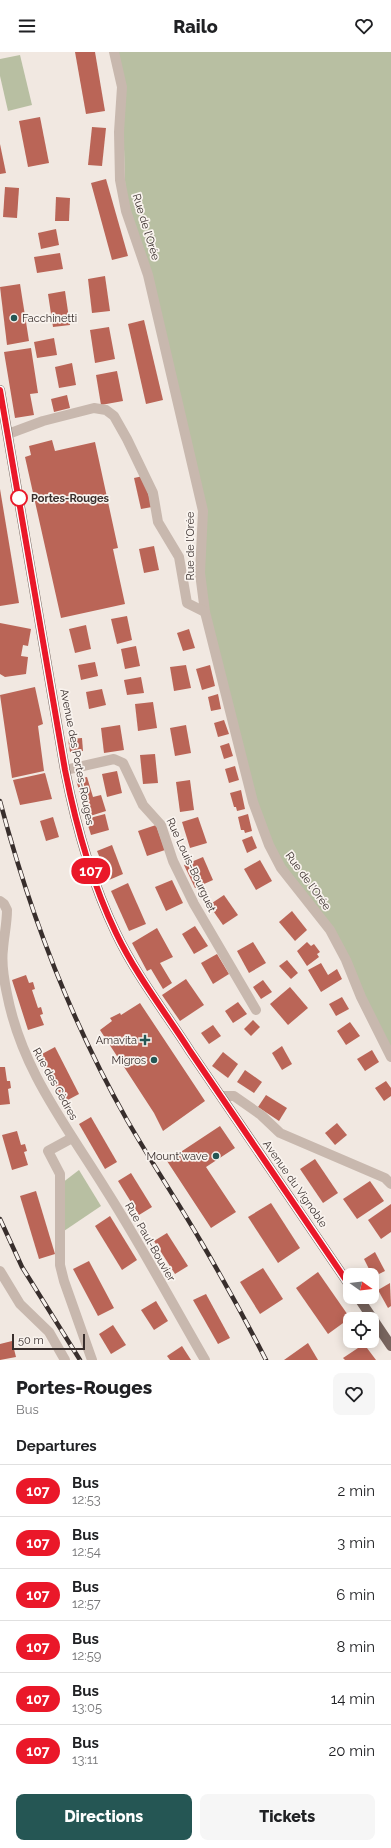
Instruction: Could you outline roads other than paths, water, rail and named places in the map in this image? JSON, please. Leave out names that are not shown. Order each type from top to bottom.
[{"type":"main road","name":"Avenue des Portes-Rouges","points":[[0,390],[65,770],[83,846],[96,885],[116,933],[138,973],[220,1096]]},
{"type":"main road","name":"Avenue du Vignoble","points":[[220,1096],[343,1276]]},
{"type":"main road","points":[[363,1304],[391,1346]]},
{"type":"street","name":"Rue de l'Orée","points":[[114,52],[122,87],[119,132],[120,180],[126,211],[150,282],[203,511],[200,573],[205,612],[253,802],[269,845],[281,868],[330,930],[346,960],[361,997],[391,1057]]},
{"type":"street","points":[[8,434],[43,421],[94,408],[106,410],[114,416],[127,439],[153,493],[158,522],[179,557],[187,603],[205,612]]},
{"type":"street","name":"Rue Louis-Bourguet","points":[[65,770],[114,759],[123,763],[143,805],[161,825],[173,860],[194,904],[256,1010]]},
{"type":"street","name":"Rue des Cèdres","points":[[0,901],[4,904],[7,910],[2,950],[4,978],[16,1033],[38,1081],[72,1138]]},
{"type":"street","points":[[220,1096],[234,1096],[261,1114],[280,1133],[384,1178],[391,1184]]},
{"type":"street","points":[[72,1138],[48,1151],[60,1174],[60,1265],[64,1281],[92,1360]]},
{"type":"street","name":"Rue Paul-Bouvier","points":[[72,1138],[106,1190],[205,1360]]},
{"type":"street","points":[[0,1272],[20,1304],[49,1332],[65,1360]]},
{"type":"railway","points":[[0,801],[11,842],[38,924],[53,965],[88,1044],[127,1120],[209,1255],[266,1360]]},
{"type":"railway","points":[[0,1219],[22,1267],[80,1360]]},
{"type":"place","name":"Facchinetti","points":[[14,318]]},
{"type":"place","name":"Portes-Rouges","points":[[19,498]]},
{"type":"place","name":"Amavita","points":[[145,1040]]},
{"type":"place","name":"Migros","points":[[154,1060]]},
{"type":"place","name":"Mount'wave","points":[[216,1156]]}]
